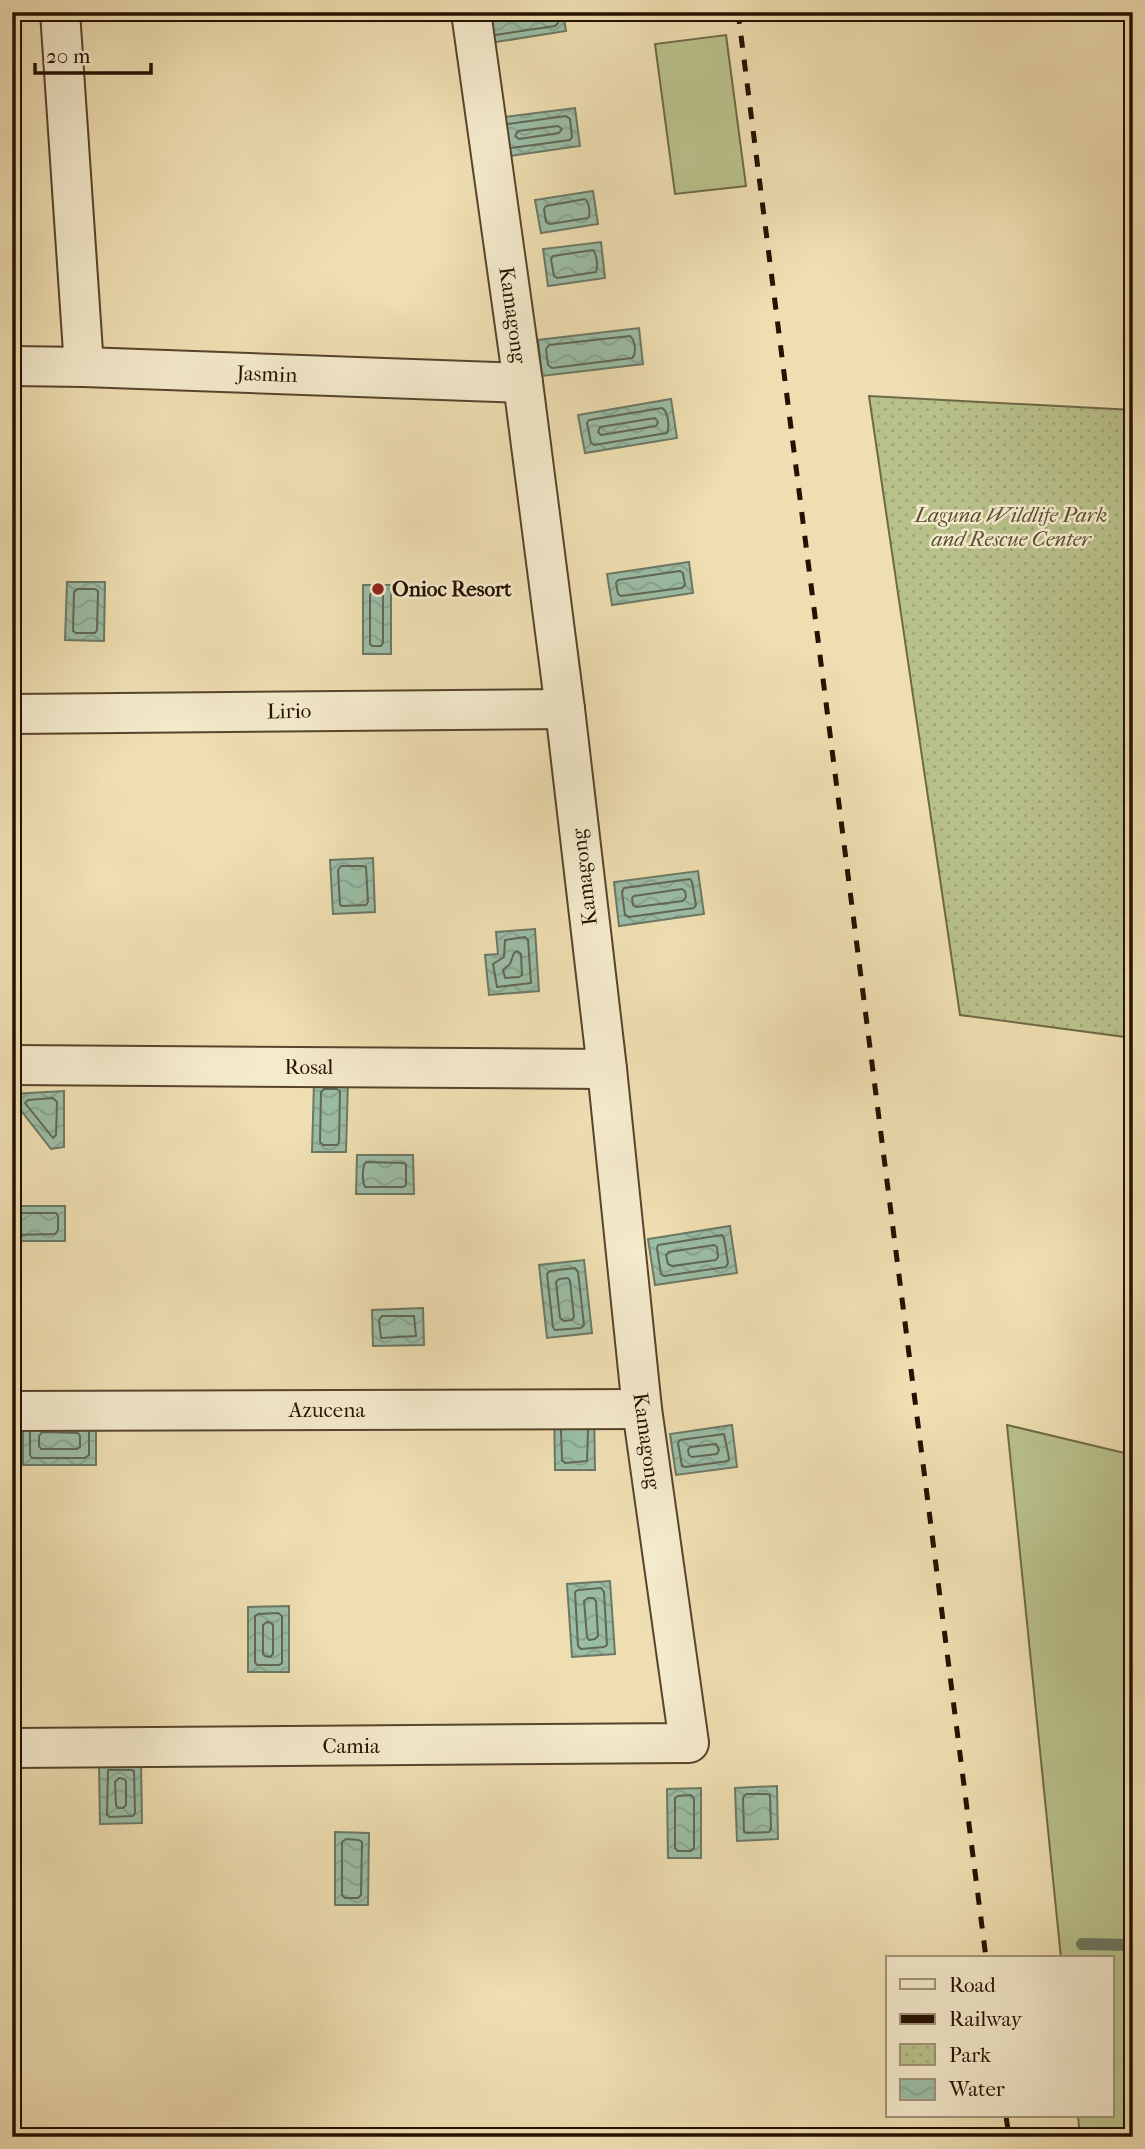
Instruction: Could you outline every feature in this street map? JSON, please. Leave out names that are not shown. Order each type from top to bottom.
[{"type":"street","points":[[60,12],[84,367]]},
{"type":"street","name":"Kamagong","points":[[471,12],[565,709],[607,1069],[642,1409],[689,1743]]},
{"type":"street","name":"Jasmin","points":[[12,366],[523,383]]},
{"type":"street","name":"Lirio","points":[[12,713],[565,709]]},
{"type":"street","name":"Rosal","points":[[12,1065],[607,1069]]},
{"type":"street","name":"Azucena","points":[[12,1411],[642,1409]]},
{"type":"street","name":"Camia","points":[[12,1748],[689,1743]]},
{"type":"green space","points":[[726,35],[746,186],[675,194],[655,44]]},
{"type":"green space","name":"Laguna Wildlife Park and Rescue Center","points":[[869,396],[1133,410],[1133,1038],[960,1015]]},
{"type":"green space","points":[[1007,1425],[1133,1455],[1133,2137],[1080,2137],[1078,2118],[1114,2118],[1114,1956],[1061,1956]]},
{"type":"water","points":[[338,12],[399,12],[339,20]]},
{"type":"water","points":[[472,12],[563,12],[566,31],[477,45]]},
{"type":"water","points":[[575,108],[580,146],[502,157],[497,118]]},
{"type":"water","points":[[593,191],[598,224],[541,233],[535,200]]},
{"type":"water","points":[[601,242],[605,278],[548,286],[543,249]]},
{"type":"water","points":[[639,328],[643,364],[542,376],[538,340]]},
{"type":"water","points":[[671,399],[677,438],[585,453],[578,415]]},
{"type":"water","points":[[689,562],[693,593],[612,605],[607,574]]},
{"type":"water","points":[[67,582],[105,582],[104,641],[65,640]]},
{"type":"water","points":[[363,585],[391,585],[391,654],[363,654]]},
{"type":"water","points":[[373,858],[375,912],[333,914],[330,860]]},
{"type":"water","points":[[698,871],[704,914],[619,926],[614,882]]},
{"type":"water","points":[[535,929],[539,991],[489,995],[485,955],[498,954],[496,932]]},
{"type":"water","points":[[348,1081],[346,1152],[312,1152],[314,1083]]},
{"type":"water","points":[[64,1091],[64,1147],[51,1149],[12,1099],[12,1094]]},
{"type":"water","points":[[357,1155],[413,1155],[414,1194],[356,1194]]},
{"type":"water","points":[[12,1206],[65,1206],[65,1241],[12,1241]]},
{"type":"water","points":[[730,1226],[737,1273],[655,1285],[648,1239]]},
{"type":"water","points":[[584,1260],[592,1333],[547,1338],[539,1265]]},
{"type":"water","points":[[423,1308],[424,1345],[373,1346],[372,1310]]},
{"type":"water","points":[[554,1407],[594,1407],[595,1470],[555,1470]]},
{"type":"water","points":[[23,1417],[96,1417],[96,1465],[23,1465]]},
{"type":"water","points":[[732,1425],[737,1467],[676,1475],[670,1434]]},
{"type":"water","points":[[610,1581],[615,1654],[572,1657],[567,1584]]},
{"type":"water","points":[[289,1606],[289,1672],[248,1672],[248,1607]]},
{"type":"water","points":[[99,1763],[141,1763],[142,1823],[100,1824]]},
{"type":"water","points":[[777,1786],[778,1839],[737,1841],[735,1788]]},
{"type":"water","points":[[701,1788],[701,1858],[668,1858],[667,1789]]},
{"type":"water","points":[[335,1832],[369,1833],[368,1905],[335,1905]]},
{"type":"waterway","points":[[1082,1944],[1133,1945]]},
{"type":"railway","points":[[738,12],[986,1956]]},
{"type":"railway","points":[[1006,2118],[1009,2137]]},
{"type":"place","name":"Onioc Resort","points":[[378,589]]}]
